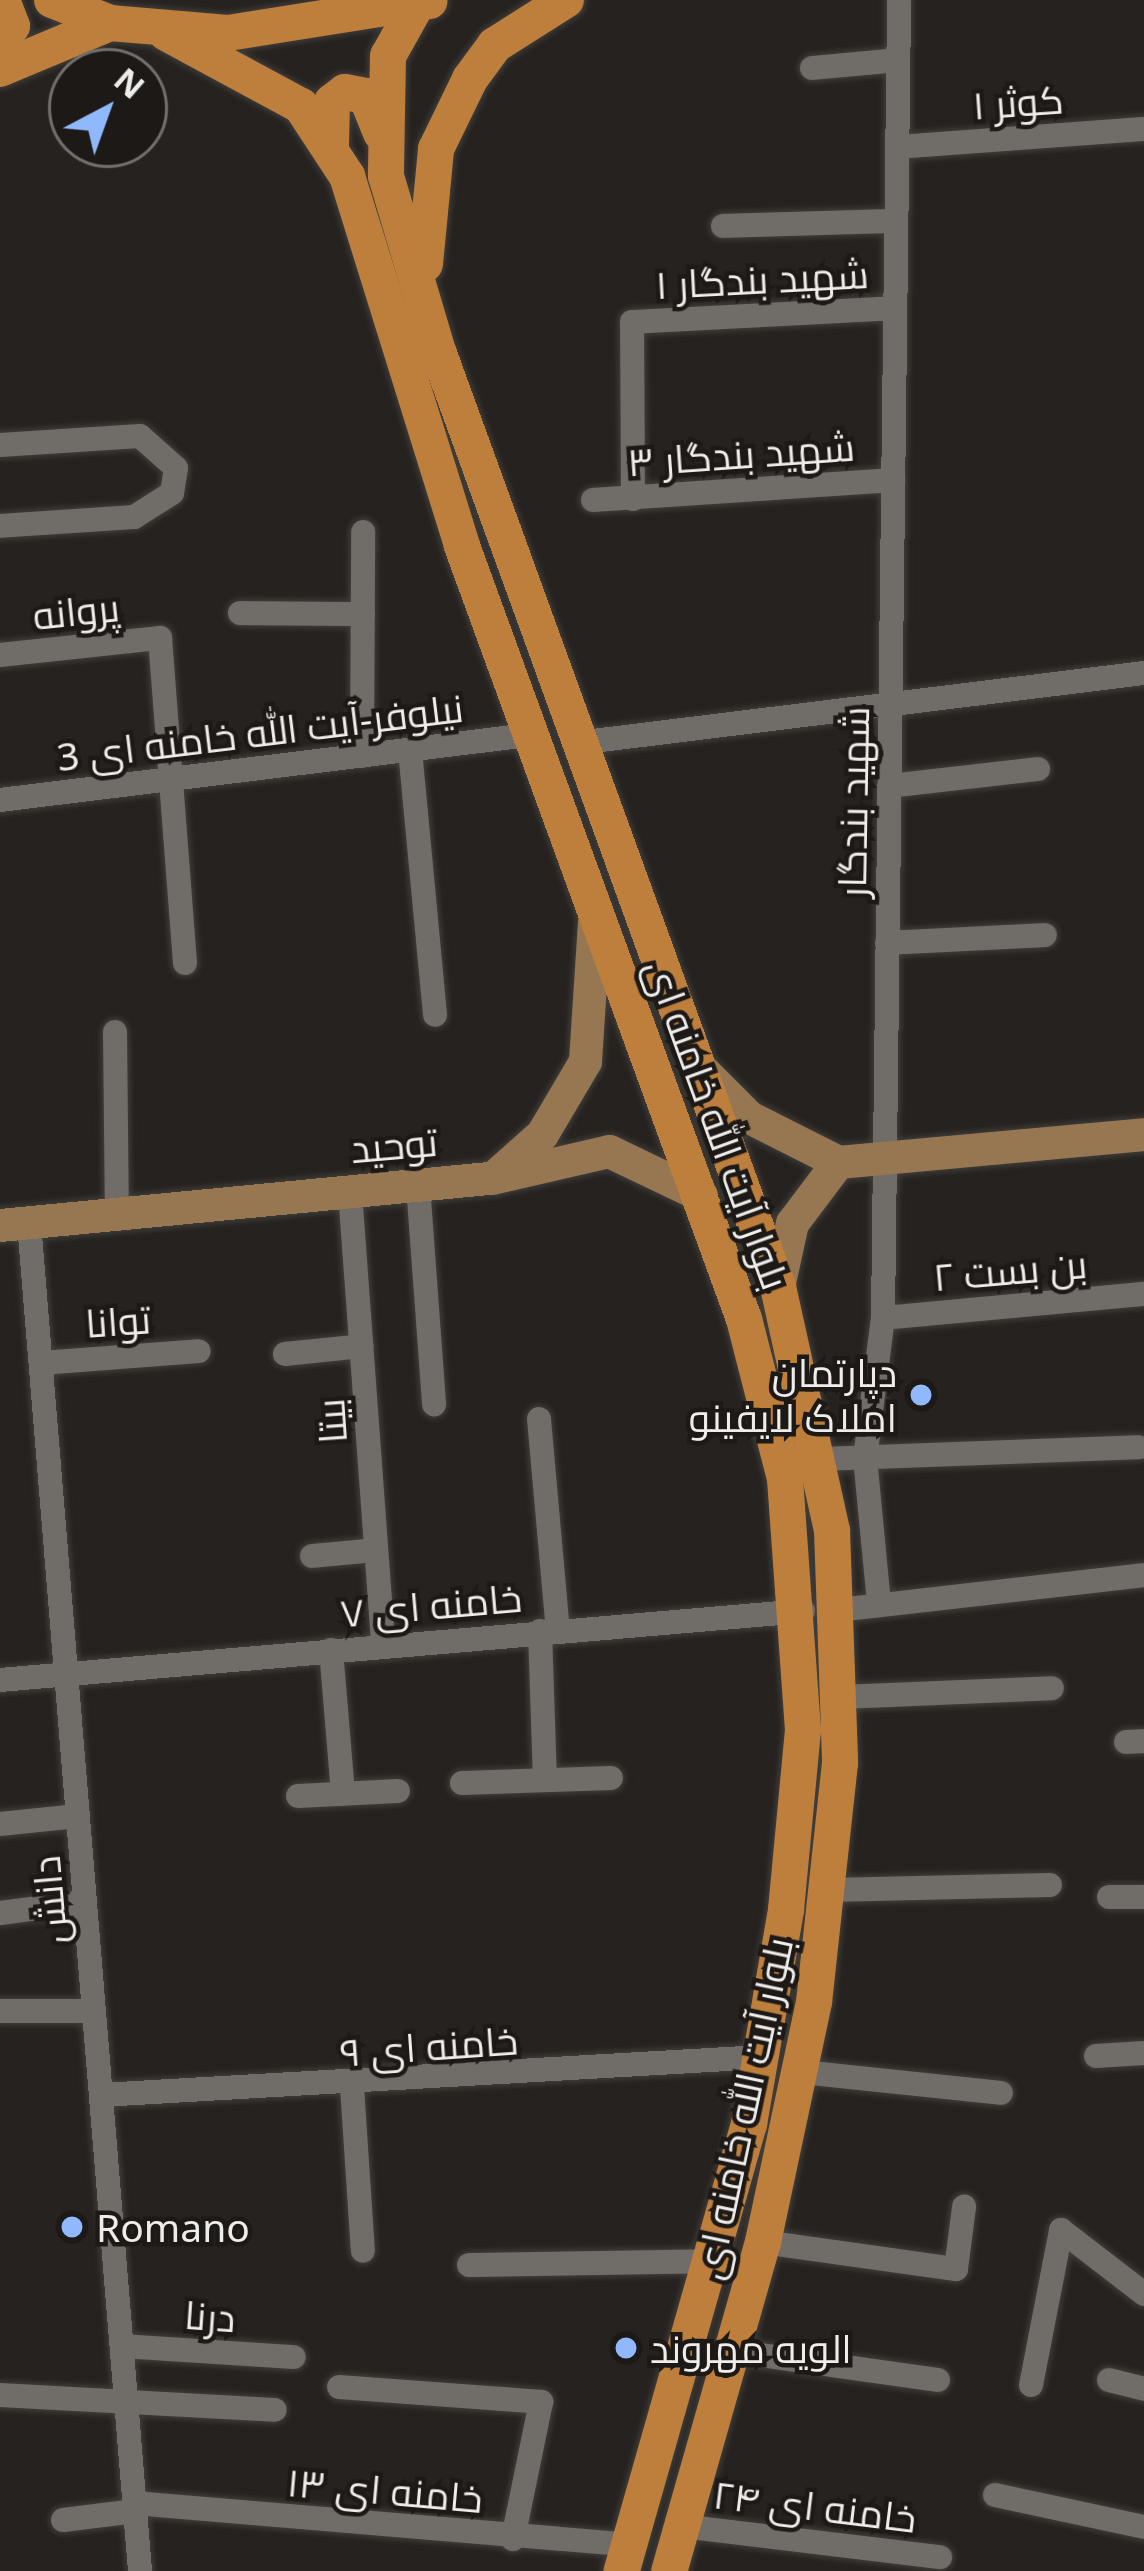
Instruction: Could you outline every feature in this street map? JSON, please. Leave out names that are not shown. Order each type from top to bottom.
[{"type":"main road","points":[[52,0],[110,22],[166,33],[424,3]]},
{"type":"main road","points":[[438,351],[422,242],[436,149],[495,45],[566,0]]},
{"type":"main road","points":[[0,42],[12,26],[4,3]]},
{"type":"main road","name":"بلوار آیت الله خامنه ای","points":[[424,3],[388,56],[381,137],[438,351],[778,1287],[819,1459],[820,1610],[799,1816],[762,2057],[712,2261],[626,2558]]},
{"type":"main road","points":[[0,69],[110,22]]},
{"type":"main road","name":"بلوار آیت الله خامنه ای","points":[[166,33],[275,87],[331,146],[530,735],[701,1195],[766,1394],[841,1697],[829,1890],[802,2072],[763,2242],[669,2571]]},
{"type":"main road","points":[[331,146],[332,102],[346,92],[366,96],[381,137]]},
{"type":"main road","name":"توحید","points":[[15,1224],[492,1178],[542,1134],[585,1061],[594,908]]},
{"type":"main road","points":[[696,1064],[749,1117],[838,1162],[1144,1135]]},
{"type":"main road","points":[[492,1178],[609,1151],[701,1195]]},
{"type":"main road","points":[[778,1287],[792,1223],[838,1162]]},
{"type":"street","name":"شهید بندگار","points":[[880,1603],[866,1458],[883,1318],[898,0]]},
{"type":"street","points":[[812,68],[898,60]]},
{"type":"street","name":"کوثر ۱","points":[[897,147],[1144,129]]},
{"type":"street","points":[[723,226],[896,220]]},
{"type":"street","name":"شهید بندگار ۱","points":[[633,499],[632,322],[895,308]]},
{"type":"street","points":[[0,445],[140,436],[176,468],[172,493],[134,517],[0,526]]},
{"type":"street","name":"شهید بندگار ۳","points":[[593,500],[893,480]]},
{"type":"street","points":[[362,532],[362,756]]},
{"type":"street","points":[[240,613],[363,614]]},
{"type":"street","name":"پروانه","points":[[0,656],[160,638],[172,779]]},
{"type":"street","points":[[577,743],[890,696],[1144,673]]},
{"type":"street","name":"نیلوفر-آیت الله خامنه ای 3","points":[[0,800],[530,735]]},
{"type":"street","points":[[410,750],[435,1015]]},
{"type":"street","points":[[890,786],[1037,769]]},
{"type":"street","points":[[172,779],[184,963]]},
{"type":"street","points":[[887,943],[1046,935]]},
{"type":"street","points":[[115,1032],[117,1214]]},
{"type":"street","points":[[418,1185],[434,1404]]},
{"type":"street","name":"بیتا","points":[[350,1192],[383,1645]]},
{"type":"street","name":"دانش","points":[[15,1224],[41,1363],[140,2571]]},
{"type":"street","name":"بن بست ۲","points":[[883,1318],[1144,1294]]},
{"type":"street","points":[[285,1354],[362,1346]]},
{"type":"street","name":"توانا","points":[[41,1363],[199,1352]]},
{"type":"street","points":[[539,1419],[549,1631],[545,1780]]},
{"type":"street","points":[[819,1459],[1138,1447]]},
{"type":"street","points":[[312,1556],[376,1550]]},
{"type":"street","name":"خامنه ای ۷","points":[[0,1680],[820,1610],[1144,1575]]},
{"type":"street","points":[[331,1650],[343,1794]]},
{"type":"street","points":[[841,1697],[1052,1688]]},
{"type":"street","points":[[462,1784],[611,1778]]},
{"type":"street","points":[[298,1796],[398,1791]]},
{"type":"street","points":[[0,1824],[78,1816]]},
{"type":"street","points":[[829,1890],[1050,1886]]},
{"type":"street","points":[[1109,1898],[1144,1897]]},
{"type":"street","points":[[0,1913],[85,1902]]},
{"type":"street","points":[[0,2011],[94,2011]]},
{"type":"street","points":[[1096,2056],[1144,2053]]},
{"type":"street","name":"خامنه ای ۹","points":[[101,2095],[352,2087],[762,2057]]},
{"type":"street","points":[[802,2072],[1000,2093]]},
{"type":"street","points":[[352,2087],[363,2251]]},
{"type":"street","points":[[763,2242],[956,2269],[964,2207]]},
{"type":"street","points":[[1031,2385],[1061,2230],[1144,2294]]},
{"type":"street","points":[[469,2265],[712,2261]]},
{"type":"street","name":"درنا","points":[[122,2346],[294,2357]]},
{"type":"street","points":[[732,2351],[938,2380]]},
{"type":"street","points":[[1109,2380],[1144,2389]]},
{"type":"street","points":[[339,2387],[541,2402],[513,2539]]},
{"type":"street","points":[[0,2395],[275,2410]]},
{"type":"street","points":[[994,2495],[1144,2527]]},
{"type":"street","name":"خامنه ای ۱۳","points":[[63,2520],[135,2507],[513,2539],[626,2558]]},
{"type":"street","name":"خامنه ای ۲۴","points":[[682,2526],[940,2557]]},
{"type":"place","name":"دپارتمان املاک لایفینو","points":[[921,1395]]},
{"type":"place","name":"Romano","points":[[72,2227]]},
{"type":"place","name":"الویه مهروند","points":[[626,2348]]}]
